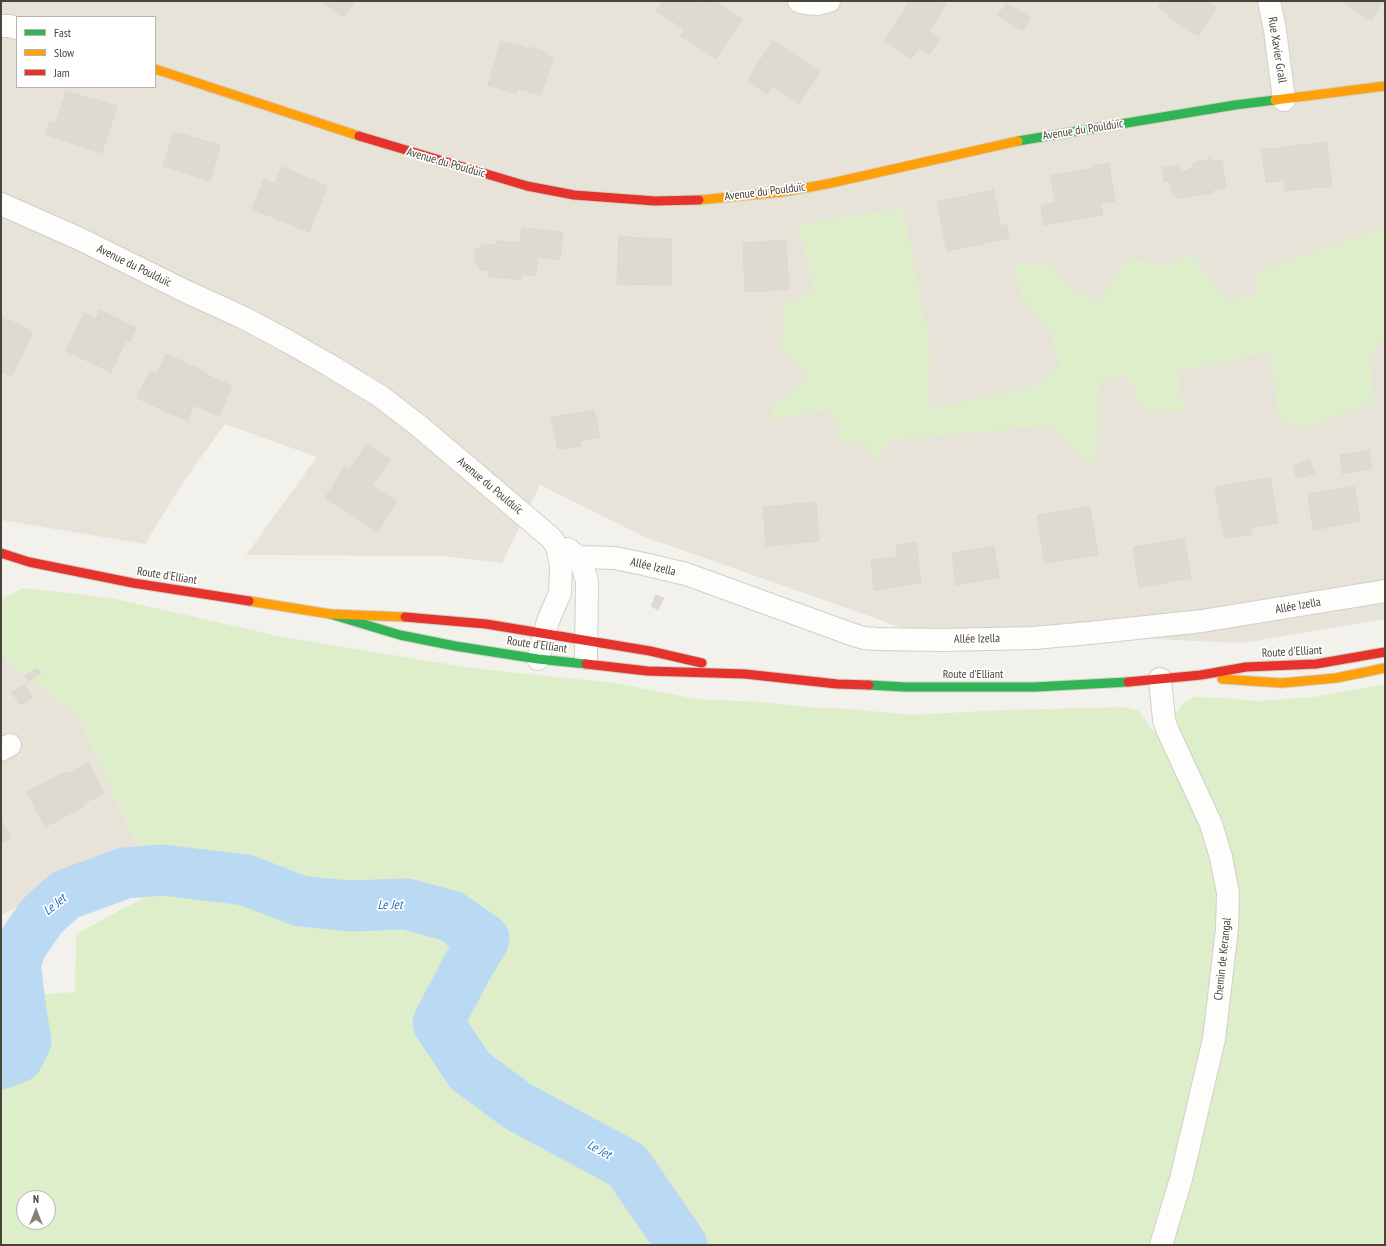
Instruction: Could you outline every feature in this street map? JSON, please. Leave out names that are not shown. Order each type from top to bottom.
[{"type":"street","points":[[799,1],[818,4],[829,1]]},
{"type":"street","name":"Rue Xavier Grall","points":[[1269,1],[1275,30],[1284,100]]},
{"type":"street","points":[[1,26],[16,28]]},
{"type":"street","name":"Avenue du Poulduïc","points":[[156,69],[388,146],[527,186],[574,195],[654,201],[704,199],[782,192],[827,184],[953,156],[999,144],[1213,109],[1385,86]]},
{"type":"street","name":"Avenue du Poulduïc","points":[[1,204],[80,239],[185,291],[244,318],[329,364],[380,396],[419,426],[551,538],[557,546],[562,566],[560,593],[544,633],[538,658]]},
{"type":"street","name":"Allée Izella","points":[[557,546],[570,550],[578,557],[615,558],[686,574],[851,634],[864,638],[877,639],[942,640],[1020,638],[1090,633],[1209,620],[1385,591]]},
{"type":"street","name":"Route d'Elliant","points":[[1,553],[29,562],[133,583],[330,614],[448,620],[486,624],[650,651],[745,674]]},
{"type":"street","points":[[578,557],[585,572],[587,581],[587,640],[585,664]]},
{"type":"street","name":"Route d'Elliant","points":[[330,614],[400,635],[455,646],[585,664],[647,671],[745,674],[837,684],[905,687],[981,688],[1076,686],[1201,675],[1246,667],[1316,664],[1385,652]]},
{"type":"street","name":"Route d'Elliant","points":[[1201,675],[1237,681],[1282,683],[1336,678],[1385,668]]},
{"type":"street","name":"Chemin de Kerangal","points":[[1160,679],[1164,720],[1211,824],[1221,857],[1228,893],[1227,929],[1214,1039],[1181,1179],[1161,1245]]},
{"type":"shaded area","points":[[1,1],[1385,1],[1385,619],[1243,643],[903,628],[645,537],[540,485],[502,563],[443,556],[246,555],[317,457],[225,424],[184,481],[145,544],[1,520]]},
{"type":"shaded area","points":[[1,655],[78,716],[139,850],[1,915]]},
{"type":"green space","points":[[903,208],[930,346],[929,409],[1030,388],[1060,367],[1049,329],[1020,294],[1015,264],[1050,264],[1068,287],[1101,303],[1127,257],[1169,266],[1191,254],[1227,300],[1254,295],[1257,273],[1311,252],[1385,227],[1385,337],[1369,357],[1375,402],[1303,428],[1279,421],[1270,352],[1188,370],[1178,369],[1184,411],[1144,411],[1126,374],[1099,382],[1096,467],[1048,426],[895,440],[875,459],[865,444],[838,441],[839,426],[827,411],[768,419],[777,402],[809,379],[781,347],[784,304],[814,291],[798,224]]},
{"type":"green space","points":[[23,588],[111,598],[283,637],[472,668],[614,683],[695,699],[762,702],[909,715],[1003,710],[1124,707],[1139,711],[1154,732],[1175,730],[1175,715],[1184,703],[1194,697],[1257,701],[1314,697],[1385,684],[1385,1245],[1,1245],[1,995],[9,997],[75,992],[76,934],[143,898],[139,850],[78,716],[1,655],[1,602],[5,597]]},
{"type":"building","points":[[320,1],[339,1],[333,10]]},
{"type":"building","points":[[339,1],[355,1],[344,17],[333,10]]},
{"type":"building","points":[[663,1],[703,1],[685,29],[656,11]]},
{"type":"building","points":[[703,1],[714,1],[742,19],[716,59],[680,36]]},
{"type":"building","points":[[910,1],[941,1],[946,4],[929,31],[940,38],[931,52],[893,27]]},
{"type":"building","points":[[1162,1],[1206,1],[1217,8],[1198,36],[1168,16],[1170,14],[1158,7]]},
{"type":"building","points":[[1340,1],[1382,1],[1371,20]]},
{"type":"building","points":[[1007,3],[1030,18],[1022,31],[998,15]]},
{"type":"building","points":[[893,27],[931,52],[929,54],[919,48],[911,59],[884,41]]},
{"type":"building","points":[[501,41],[528,49],[529,47],[545,52],[545,54],[553,57],[541,95],[517,88],[516,93],[488,85]]},
{"type":"building","points":[[773,41],[820,72],[799,104],[773,86],[767,94],[747,81]]},
{"type":"building","points":[[66,91],[117,106],[102,153],[46,135],[50,121],[56,123]]},
{"type":"building","points":[[174,132],[220,145],[210,181],[163,166]]},
{"type":"building","points":[[1326,142],[1332,186],[1285,191],[1285,180],[1266,183],[1262,150]]},
{"type":"building","points":[[1210,159],[1213,161],[1222,160],[1226,188],[1212,190],[1213,193],[1178,198],[1172,193],[1170,181],[1164,181],[1162,168],[1176,166],[1183,171],[1189,170],[1195,162]]},
{"type":"building","points":[[1109,163],[1115,201],[1100,204],[1103,215],[1044,225],[1041,206],[1056,203],[1050,176],[1093,168],[1092,166]]},
{"type":"building","points":[[282,167],[327,186],[309,232],[252,209],[264,179],[275,184]]},
{"type":"building","points":[[993,190],[1001,226],[1006,225],[1009,238],[947,251],[937,202]]},
{"type":"building","points":[[522,228],[535,229],[534,234],[521,233]]},
{"type":"building","points":[[535,229],[563,232],[560,260],[538,257],[536,275],[522,274],[520,280],[488,276],[489,271],[480,270],[475,260],[476,250],[483,244],[496,245],[496,241],[519,243],[521,233],[534,234]]},
{"type":"building","points":[[619,237],[671,239],[671,285],[617,284]]},
{"type":"building","points":[[786,240],[789,289],[745,292],[743,243]]},
{"type":"building","points":[[100,310],[112,316],[108,325],[96,318]]},
{"type":"building","points":[[84,313],[108,325],[112,316],[136,328],[130,342],[126,340],[111,372],[66,351]]},
{"type":"building","points":[[1,316],[33,332],[12,376],[1,371]]},
{"type":"building","points":[[166,354],[232,386],[219,416],[194,405],[187,421],[137,398],[150,371],[157,374]]},
{"type":"building","points":[[594,410],[600,437],[579,441],[581,446],[558,449],[551,417]]},
{"type":"building","points":[[367,444],[390,459],[372,486],[397,502],[377,532],[325,498],[345,467],[349,470]]},
{"type":"building","points":[[1369,450],[1372,468],[1343,474],[1340,455]]},
{"type":"building","points":[[1309,460],[1314,473],[1297,478],[1293,466]]},
{"type":"building","points":[[1270,478],[1278,523],[1251,527],[1251,534],[1225,538],[1215,487]]},
{"type":"building","points":[[1354,487],[1360,521],[1313,530],[1308,494]]},
{"type":"building","points":[[816,502],[819,541],[766,546],[763,507]]},
{"type":"building","points":[[1090,507],[1098,555],[1045,563],[1037,515]]},
{"type":"building","points":[[1184,539],[1191,578],[1139,587],[1133,547]]},
{"type":"building","points":[[916,542],[921,583],[874,590],[871,560],[898,557],[896,545]]},
{"type":"building","points":[[994,546],[999,578],[956,585],[952,553]]},
{"type":"building","points":[[656,595],[664,598],[658,610],[651,606]]},
{"type":"building","points":[[37,668],[41,673],[38,675],[34,670]]},
{"type":"building","points":[[34,670],[38,675],[29,681],[25,676]]},
{"type":"building","points":[[25,685],[32,698],[20,705],[12,692]]},
{"type":"building","points":[[89,763],[104,794],[82,804],[83,807],[45,827],[27,792],[65,772],[67,774]]},
{"type":"building","points":[[1,820],[11,838],[1,844]]},
{"type":"waterway","name":"Le Jet","points":[[1,1064],[18,1057],[26,1041],[15,962],[23,943],[42,916],[65,895],[125,873],[162,870],[246,880],[300,901],[350,906],[406,904],[451,916],[484,939],[465,971],[438,1023],[470,1071],[519,1107],[627,1165],[682,1245]]},
{"type":"traffic: fast","points":[[1018,141],[1235,105],[1275,100]]},
{"type":"traffic: fast","points":[[330,614],[400,635],[455,646],[538,659],[586,664]]},
{"type":"traffic: fast","points":[[869,685],[905,687],[1035,687],[1128,682]]},
{"type":"traffic: slow","points":[[156,69],[359,136]]},
{"type":"traffic: slow","points":[[1275,100],[1385,86]]},
{"type":"traffic: slow","points":[[699,200],[782,192],[827,184],[1018,141]]},
{"type":"traffic: slow","points":[[249,601],[330,614],[405,617]]},
{"type":"traffic: slow","points":[[1222,679],[1282,683],[1336,678],[1385,668]]},
{"type":"traffic: jam","points":[[359,136],[527,186],[574,195],[655,201],[699,200]]},
{"type":"traffic: jam","points":[[1,553],[29,562],[133,583],[249,601]]},
{"type":"traffic: jam","points":[[405,617],[486,624],[650,651],[702,663]]},
{"type":"traffic: jam","points":[[1128,682],[1201,675],[1246,667],[1316,664],[1385,652]]},
{"type":"traffic: jam","points":[[586,664],[647,671],[745,674],[837,684],[869,685]]}]
